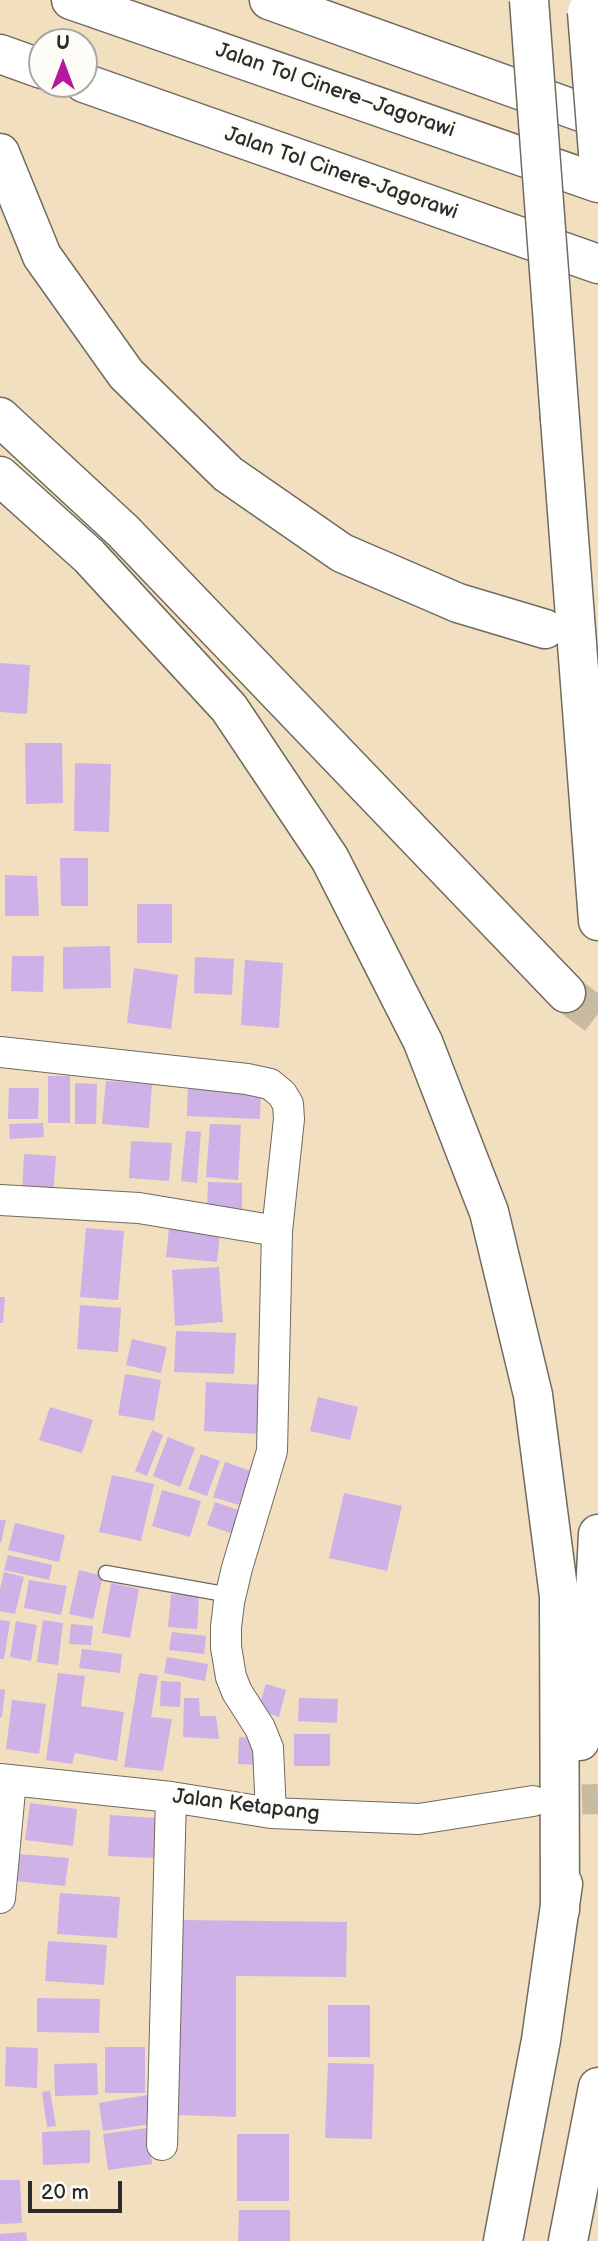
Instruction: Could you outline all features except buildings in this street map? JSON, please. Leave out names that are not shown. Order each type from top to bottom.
[{"type":"highway","name":"Jalan Tol Cinere–Jagorawi","points":[[71,0],[598,183]]},
{"type":"highway","points":[[269,0],[598,118]]},
{"type":"highway","points":[[528,0],[598,922]]},
{"type":"highway","points":[[587,6],[598,153]]},
{"type":"highway","points":[[0,54],[28,64]]},
{"type":"highway","name":"Jalan Tol Cinere-Jagorawi","points":[[98,88],[598,264]]},
{"type":"highway","points":[[0,153],[42,256],[126,374],[228,474],[342,553],[458,603],[545,629]]},
{"type":"highway","points":[[0,417],[123,531],[566,993]]},
{"type":"highway","points":[[0,476],[89,556],[229,708],[330,859],[428,1054],[489,1212],[533,1395],[559,1596],[560,1910]]},
{"type":"highway","points":[[503,2241],[541,2040],[560,1910],[593,1634],[598,1534]]},
{"type":"highway","points":[[568,2241],[598,2087]]},
{"type":"street","points":[[0,1052],[247,1079],[270,1084],[282,1094],[288,1104],[289,1119],[277,1231],[272,1451],[230,1595],[226,1626],[231,1677],[237,1692],[257,1721],[268,1748],[271,1813]]},
{"type":"street","points":[[0,1200],[139,1208],[277,1231]]},
{"type":"street","points":[[0,1898],[5,1780]]},
{"type":"street","name":"Jalan Ketapang","points":[[5,1780],[171,1797],[271,1813],[419,1819],[533,1801]]},
{"type":"street","points":[[162,2145],[171,1797]]},
{"type":"lane","points":[[106,1573],[230,1595]]},
{"type":"tunnel","points":[[566,993],[598,1017]]},
{"type":"tunnel","points":[[537,1801],[598,1799]]}]
